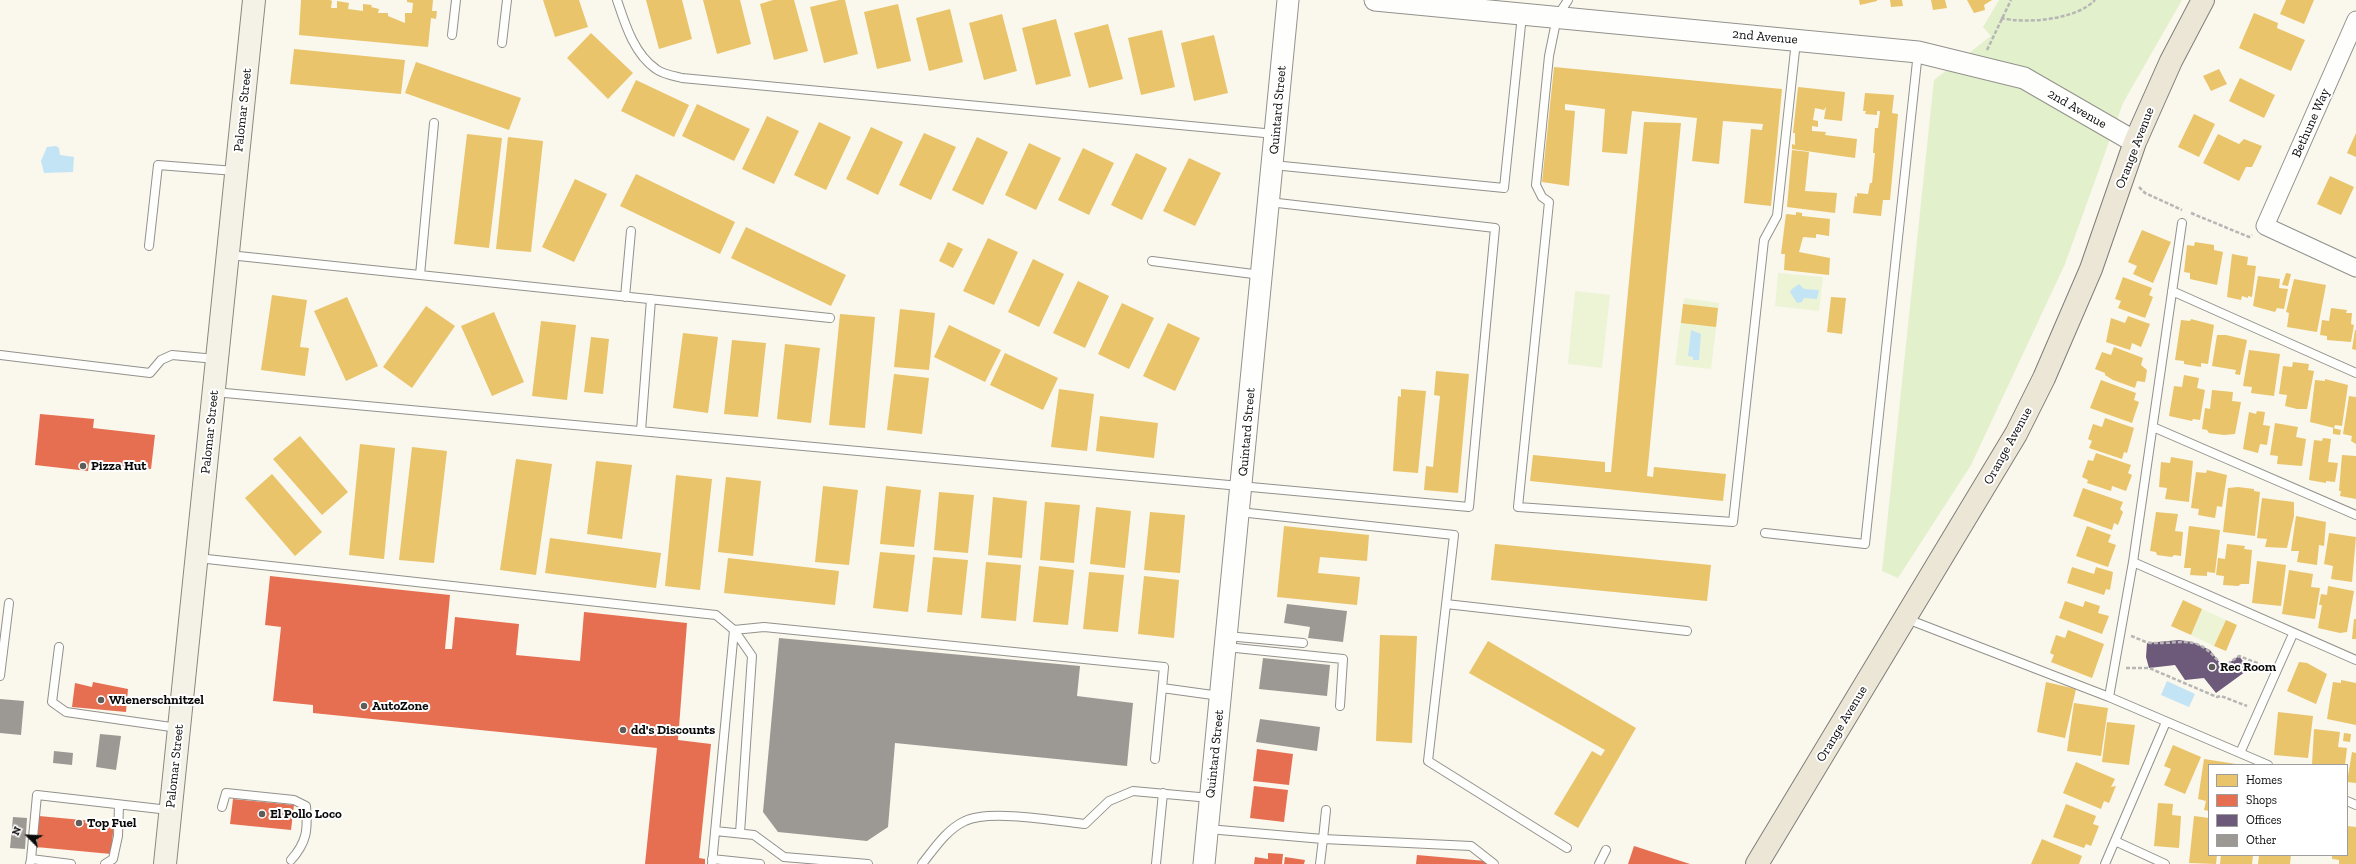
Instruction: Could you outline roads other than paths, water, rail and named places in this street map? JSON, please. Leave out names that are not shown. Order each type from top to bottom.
[{"type":"main road","name":"Palomar Street","points":[[165,864],[198,558],[254,0]]},
{"type":"main road","name":"Orange Avenue","points":[[1757,864],[1907,619],[2016,434],[2044,378],[2091,269],[2135,142],[2171,61],[2203,0]]},
{"type":"street","name":"Quintard Street","points":[[1204,864],[1242,486],[1288,0]]},
{"type":"street","name":"2nd Avenue","points":[[1375,0],[1522,14],[1562,9],[1796,40],[1918,52],[2024,78],[2135,142]]},
{"type":"street","name":"Bethune Way","points":[[2356,20],[2265,226],[2356,268]]},
{"type":"lane","points":[[452,35],[456,0]]},
{"type":"lane","points":[[502,43],[507,0]]},
{"type":"lane","points":[[617,0],[625,24],[638,51],[656,70],[682,78],[1275,134]]},
{"type":"lane","points":[[1562,9],[1549,56],[1536,185],[1542,197],[1549,202],[1518,508],[1733,522],[1764,240],[1777,216],[1796,40]]},
{"type":"lane","points":[[1273,165],[1504,188],[1522,14]]},
{"type":"lane","points":[[1766,533],[1865,544],[1918,52]]},
{"type":"lane","points":[[420,275],[434,123]]},
{"type":"lane","points":[[149,246],[158,165],[236,171]]},
{"type":"lane","points":[[214,392],[1469,507],[1495,228],[1268,201]]},
{"type":"lane","points":[[2109,697],[2133,562],[2182,223]]},
{"type":"lane","points":[[625,297],[631,231]]},
{"type":"lane","points":[[228,255],[830,318]]},
{"type":"lane","points":[[1152,261],[1262,275]]},
{"type":"lane","points":[[2172,291],[2356,373]]},
{"type":"lane","points":[[641,431],[652,299]]},
{"type":"lane","points":[[0,355],[150,373],[161,360],[172,355],[217,359]]},
{"type":"lane","points":[[2153,427],[2356,515]]},
{"type":"lane","points":[[1239,512],[1454,535],[1428,760],[1567,848]]},
{"type":"lane","points":[[198,558],[716,615],[734,630],[752,656],[740,834]]},
{"type":"lane","points":[[2133,562],[2293,634],[2356,660]]},
{"type":"lane","points":[[0,676],[9,603]]},
{"type":"lane","points":[[1446,604],[1687,631]]},
{"type":"lane","points":[[1907,619],[2109,697],[2266,764]]},
{"type":"lane","points":[[734,630],[764,627],[1164,667],[1155,759]]},
{"type":"lane","points":[[734,630],[712,862],[760,864]]},
{"type":"lane","points":[[2240,753],[2293,634]]},
{"type":"lane","points":[[1226,641],[1303,643]]},
{"type":"lane","points":[[1226,641],[1343,659],[1340,706]]},
{"type":"lane","points":[[59,647],[52,702],[66,712],[179,728]]},
{"type":"lane","points":[[1162,688],[1220,696]]},
{"type":"lane","points":[[2105,864],[2166,722]]},
{"type":"lane","points":[[922,864],[940,841],[966,820],[988,816],[1045,819],[1085,824],[1109,801],[1133,791],[1210,798]]},
{"type":"lane","points":[[222,807],[226,793],[294,800],[306,806],[307,822],[303,846],[291,860]]},
{"type":"lane","points":[[1156,864],[1163,794]]},
{"type":"lane","points":[[71,864],[30,862],[37,795],[171,810]]},
{"type":"lane","points":[[105,864],[113,859],[118,836],[119,805]]},
{"type":"lane","points":[[1320,864],[1326,810]]},
{"type":"lane","points":[[1207,829],[1323,838],[1471,846],[1494,864]]},
{"type":"lane","points":[[715,831],[754,835],[786,861],[868,864]]},
{"type":"lane","points":[[2114,841],[2165,864]]},
{"type":"lane","points":[[1599,864],[1606,850]]},
{"type":"water","points":[[56,146],[59,148],[60,155],[74,157],[73,172],[44,173],[41,161],[47,147]]},
{"type":"water","points":[[1799,284],[1804,289],[1819,290],[1817,299],[1804,298],[1802,302],[1797,303],[1790,292]]},
{"type":"water","points":[[1691,330],[1701,334],[1699,360],[1693,360],[1693,357],[1688,356]]},
{"type":"water","points":[[2167,681],[2195,694],[2189,707],[2161,695]]},
{"type":"place","name":"Pizza Hut","points":[[83,466]]},
{"type":"place","name":"Rec Room","points":[[2212,667]]},
{"type":"place","name":"Wienerschnitzel","points":[[101,700]]},
{"type":"place","name":"AutoZone","points":[[364,706]]},
{"type":"place","name":"dd's Discounts","points":[[623,730]]},
{"type":"place","name":"El Pollo Loco","points":[[262,814]]},
{"type":"place","name":"Top Fuel","points":[[79,823]]}]
